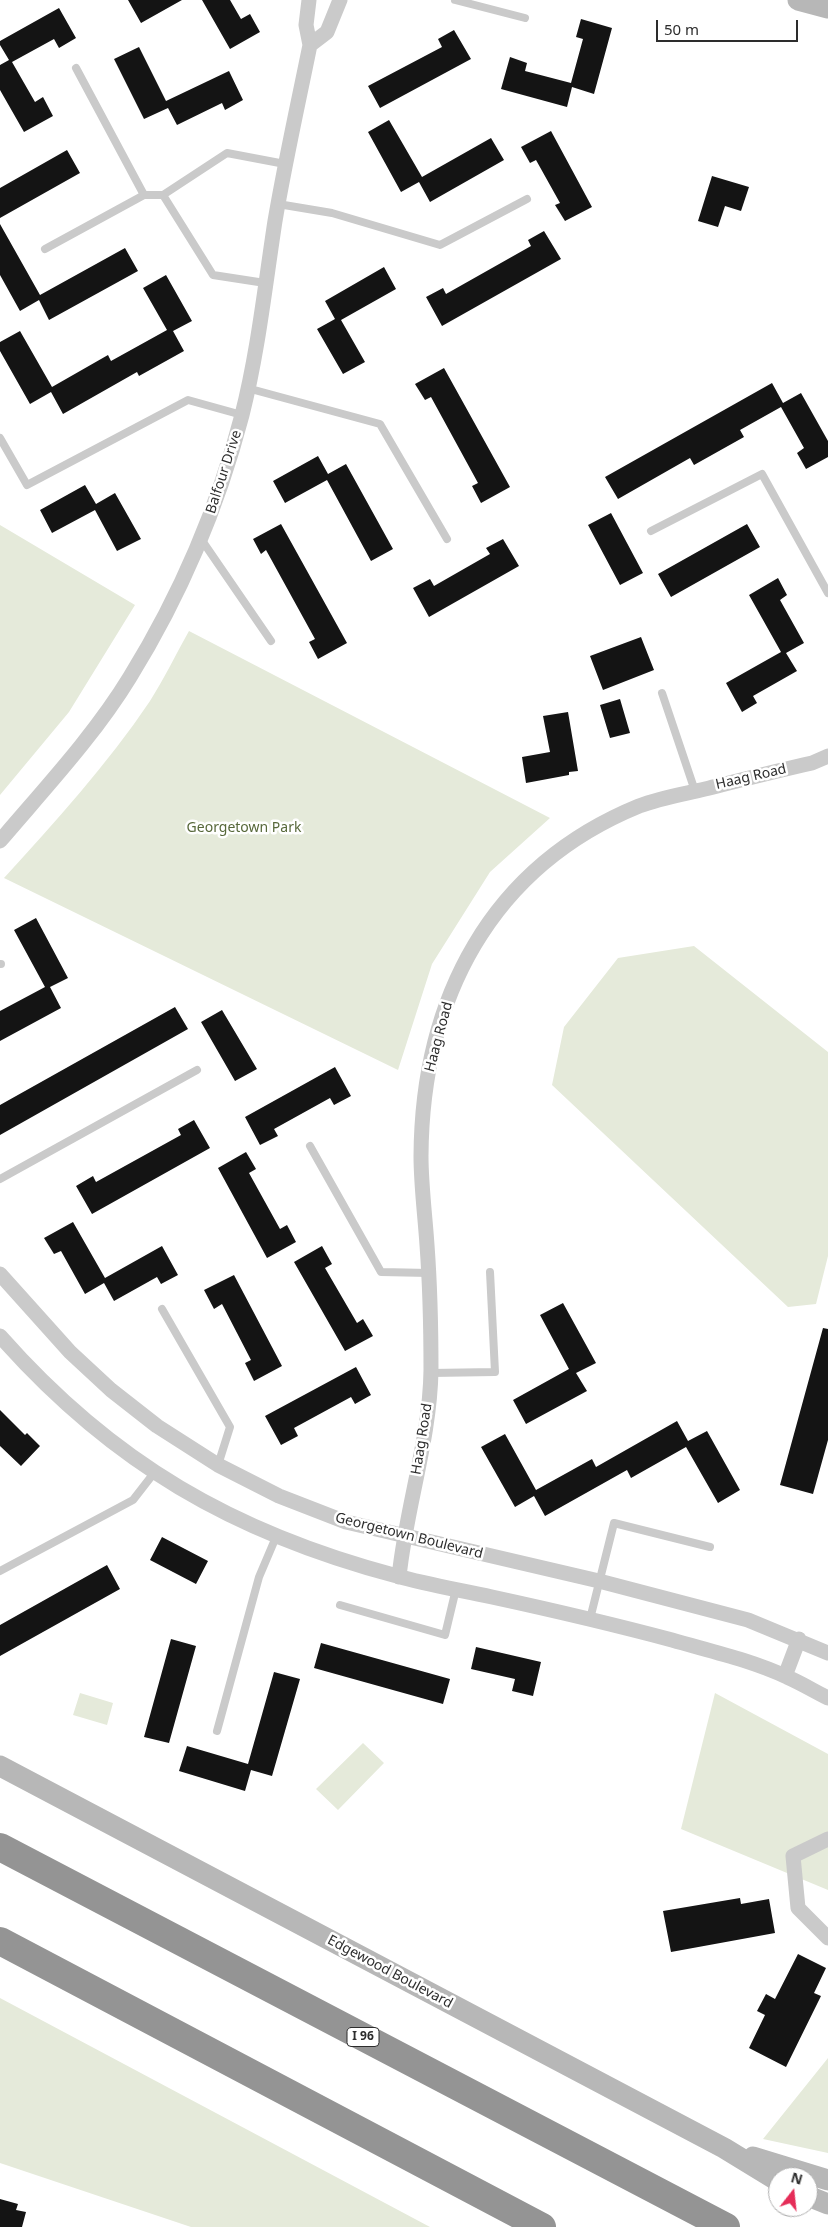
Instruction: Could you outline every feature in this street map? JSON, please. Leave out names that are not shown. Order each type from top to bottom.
[{"type":"highway","name":"I 96","points":[[0,1847],[726,2227]]},
{"type":"highway","points":[[0,1941],[542,2227]]},
{"type":"street","name":"Balfour Drive","points":[[0,841],[90,736],[130,677],[163,618],[201,539],[223,478],[242,415],[278,204],[310,45],[306,25],[309,0]]},
{"type":"street","points":[[310,45],[327,32],[340,0]]},
{"type":"street","points":[[798,0],[828,8]]},
{"type":"street","name":"Haag Road","points":[[399,1577],[403,1537],[425,1438],[431,1373],[429,1274],[422,1156],[425,1103],[432,1053],[446,1005],[462,964],[488,923],[519,884],[557,852],[595,826],[642,805],[812,763],[828,756]]},
{"type":"street","name":"Georgetown Boulevard","points":[[0,1274],[70,1352],[111,1390],[157,1426],[218,1465],[279,1496],[346,1522],[403,1537],[599,1581],[748,1620],[799,1639],[828,1653]]},
{"type":"street","points":[[0,1336],[62,1401],[104,1438],[154,1473],[196,1499],[276,1537],[344,1561],[399,1577],[590,1619],[721,1654],[786,1676],[828,1698]]},
{"type":"street","points":[[786,1676],[799,1639]]},
{"type":"street","name":"Edgewood Boulevard","points":[[0,1766],[724,2148],[768,2175]]},
{"type":"street","points":[[828,1839],[793,1856],[798,1908],[828,1938]]},
{"type":"street","points":[[724,2148],[828,2180]]},
{"type":"lane","points":[[455,0],[525,18]]},
{"type":"lane","points":[[76,68],[144,194]]},
{"type":"lane","points":[[45,249],[144,194],[163,195],[226,153],[286,164]]},
{"type":"lane","points":[[163,195],[214,275],[265,284]]},
{"type":"lane","points":[[278,204],[332,213],[440,245],[527,199]]},
{"type":"lane","points":[[247,388],[380,424],[447,539]]},
{"type":"lane","points":[[0,438],[27,486],[188,400],[242,415]]},
{"type":"lane","points":[[651,531],[762,474],[828,593]]},
{"type":"lane","points":[[201,539],[271,641]]},
{"type":"lane","points":[[662,693],[695,791]]},
{"type":"lane","points":[[0,1179],[196,1070]]},
{"type":"lane","points":[[310,1146],[381,1272],[429,1274]]},
{"type":"lane","points":[[431,1373],[495,1372],[490,1272]]},
{"type":"lane","points":[[162,1309],[230,1427],[218,1465]]},
{"type":"lane","points":[[0,1571],[133,1500],[154,1473]]},
{"type":"lane","points":[[590,1619],[614,1523],[710,1547]]},
{"type":"lane","points":[[217,1731],[259,1577],[276,1537]]},
{"type":"lane","points":[[340,1605],[445,1635],[456,1589]]},
{"type":"green space","points":[[0,525],[135,605],[69,712],[0,795]]},
{"type":"green space","name":"Georgetown Park","points":[[189,631],[550,818],[490,872],[432,964],[398,1070],[4,878],[116,748],[150,701]]},
{"type":"green space","points":[[694,946],[828,1052],[828,1256],[816,1304],[788,1307],[552,1085],[564,1027],[618,958]]},
{"type":"green space","points":[[80,1693],[113,1703],[107,1725],[73,1715]]},
{"type":"green space","points":[[715,1693],[828,1754],[828,1890],[681,1829]]},
{"type":"green space","points":[[363,1743],[384,1763],[338,1810],[316,1789]]},
{"type":"green space","points":[[0,1998],[430,2227],[191,2227],[0,2163]]},
{"type":"green space","points":[[828,2058],[828,2153],[763,2139]]},
{"type":"building","points":[[128,0],[182,0],[141,23]]},
{"type":"building","points":[[202,0],[230,0],[241,19],[250,14],[260,32],[230,49]]},
{"type":"building","points":[[59,8],[76,38],[59,48],[54,39],[12,62],[35,102],[43,97],[53,116],[24,132],[0,90],[0,65],[9,60],[0,45],[0,41]]},
{"type":"building","points":[[581,19],[612,28],[594,94],[572,87],[567,107],[501,89],[510,57],[527,63],[525,71],[571,83],[583,39],[576,37]]},
{"type":"building","points":[[454,30],[471,59],[380,108],[368,86],[442,47],[438,39]]},
{"type":"building","points":[[139,47],[166,101],[229,71],[243,100],[225,110],[222,103],[177,125],[168,108],[144,119],[114,59]]},
{"type":"building","points":[[389,120],[422,177],[491,138],[504,160],[430,202],[419,182],[401,192],[368,132]]},
{"type":"building","points":[[551,131],[592,207],[565,221],[555,205],[560,203],[536,160],[530,163],[521,147]]},
{"type":"building","points":[[67,150],[80,173],[0,218],[0,188]]},
{"type":"building","points":[[712,176],[749,187],[741,211],[725,206],[718,227],[698,221]]},
{"type":"building","points":[[0,224],[40,295],[125,248],[138,271],[49,320],[39,300],[20,311],[0,275]]},
{"type":"building","points":[[544,231],[561,259],[442,326],[426,297],[443,288],[446,294],[531,246],[528,240]]},
{"type":"building","points":[[384,267],[396,289],[341,320],[365,362],[343,374],[317,329],[335,319],[325,301]]},
{"type":"building","points":[[166,275],[192,321],[173,331],[184,351],[139,376],[137,372],[63,414],[51,392],[30,404],[0,351],[0,342],[20,331],[52,387],[108,355],[111,361],[167,330],[143,288]]},
{"type":"building","points":[[444,368],[510,487],[481,503],[472,486],[478,483],[431,397],[425,400],[415,384]]},
{"type":"building","points":[[772,383],[783,403],[801,393],[828,441],[828,457],[806,469],[797,453],[804,448],[781,407],[740,430],[744,437],[694,465],[690,458],[618,499],[605,477]]},
{"type":"building","points":[[318,456],[328,474],[346,464],[393,549],[371,561],[327,480],[285,503],[273,481]]},
{"type":"building","points":[[85,485],[96,504],[115,493],[141,539],[117,551],[95,510],[52,533],[40,510]]},
{"type":"building","points":[[611,513],[643,573],[620,585],[588,525]]},
{"type":"building","points":[[281,524],[347,643],[318,659],[309,642],[315,639],[266,550],[261,554],[253,539]]},
{"type":"building","points":[[747,524],[760,547],[671,597],[658,574]]},
{"type":"building","points":[[503,539],[519,566],[429,617],[413,588],[430,579],[434,586],[490,554],[486,548]]},
{"type":"building","points":[[778,578],[787,595],[780,600],[804,643],[786,653],[797,671],[753,696],[757,703],[742,712],[726,683],[781,652],[749,595]]},
{"type":"building","points":[[641,637],[654,670],[603,690],[590,656]]},
{"type":"building","points":[[620,699],[630,733],[610,738],[600,705]]},
{"type":"building","points":[[568,712],[578,771],[569,772],[569,775],[526,783],[522,757],[550,752],[543,716]]},
{"type":"building","points":[[36,918],[68,978],[50,987],[61,1008],[0,1041],[0,1011],[45,987],[14,930]]},
{"type":"building","points":[[175,1007],[188,1029],[0,1135],[0,1105]]},
{"type":"building","points":[[222,1010],[257,1069],[235,1081],[201,1022]]},
{"type":"building","points":[[335,1067],[351,1096],[334,1105],[330,1098],[274,1129],[278,1136],[260,1145],[245,1117]]},
{"type":"building","points":[[194,1120],[210,1148],[92,1214],[76,1186],[93,1176],[96,1182],[181,1135],[178,1129]]},
{"type":"building","points":[[246,1152],[256,1169],[249,1173],[280,1229],[287,1225],[296,1242],[267,1258],[218,1168]]},
{"type":"building","points":[[73,1222],[105,1278],[162,1246],[178,1275],[161,1284],[157,1277],[114,1301],[104,1283],[85,1294],[61,1251],[54,1254],[44,1238]]},
{"type":"building","points":[[322,1246],[332,1264],[325,1268],[357,1323],[363,1319],[373,1336],[345,1351],[294,1262]]},
{"type":"building","points":[[234,1275],[282,1366],[254,1381],[245,1363],[251,1360],[222,1304],[214,1309],[204,1290]]},
{"type":"building","points":[[563,1303],[596,1363],[576,1373],[587,1391],[526,1424],[513,1400],[569,1369],[540,1315]]},
{"type":"building","points":[[823,1328],[828,1329],[828,1440],[813,1494],[780,1485]]},
{"type":"building","points":[[356,1367],[371,1395],[355,1404],[351,1397],[294,1428],[298,1436],[281,1445],[265,1416]]},
{"type":"building","points":[[0,1410],[25,1435],[27,1433],[40,1446],[21,1466],[0,1446]]},
{"type":"building","points":[[677,1421],[688,1441],[707,1431],[740,1490],[718,1503],[686,1447],[631,1478],[627,1470],[545,1516],[534,1496],[515,1507],[481,1447],[505,1434],[536,1490],[592,1459],[596,1467]]},
{"type":"building","points":[[162,1537],[208,1561],[196,1584],[150,1560]]},
{"type":"building","points":[[107,1565],[120,1589],[0,1656],[0,1625]]},
{"type":"building","points":[[171,1639],[196,1646],[169,1743],[144,1737]]},
{"type":"building","points":[[321,1643],[450,1679],[443,1704],[314,1668]]},
{"type":"building","points":[[476,1647],[541,1662],[533,1696],[512,1691],[515,1679],[471,1669]]},
{"type":"building","points":[[274,1672],[300,1679],[272,1776],[251,1770],[245,1791],[179,1771],[187,1746],[248,1764]]},
{"type":"building","points":[[740,1898],[741,1904],[769,1899],[775,1933],[671,1952],[663,1911]]},
{"type":"building","points":[[798,1954],[826,1968],[814,1993],[821,1996],[786,2067],[749,2048],[765,2015],[757,2011],[766,1994],[775,1999]]},
{"type":"building","points":[[0,2199],[18,2204],[16,2210],[26,2212],[22,2227],[0,2227]]}]
